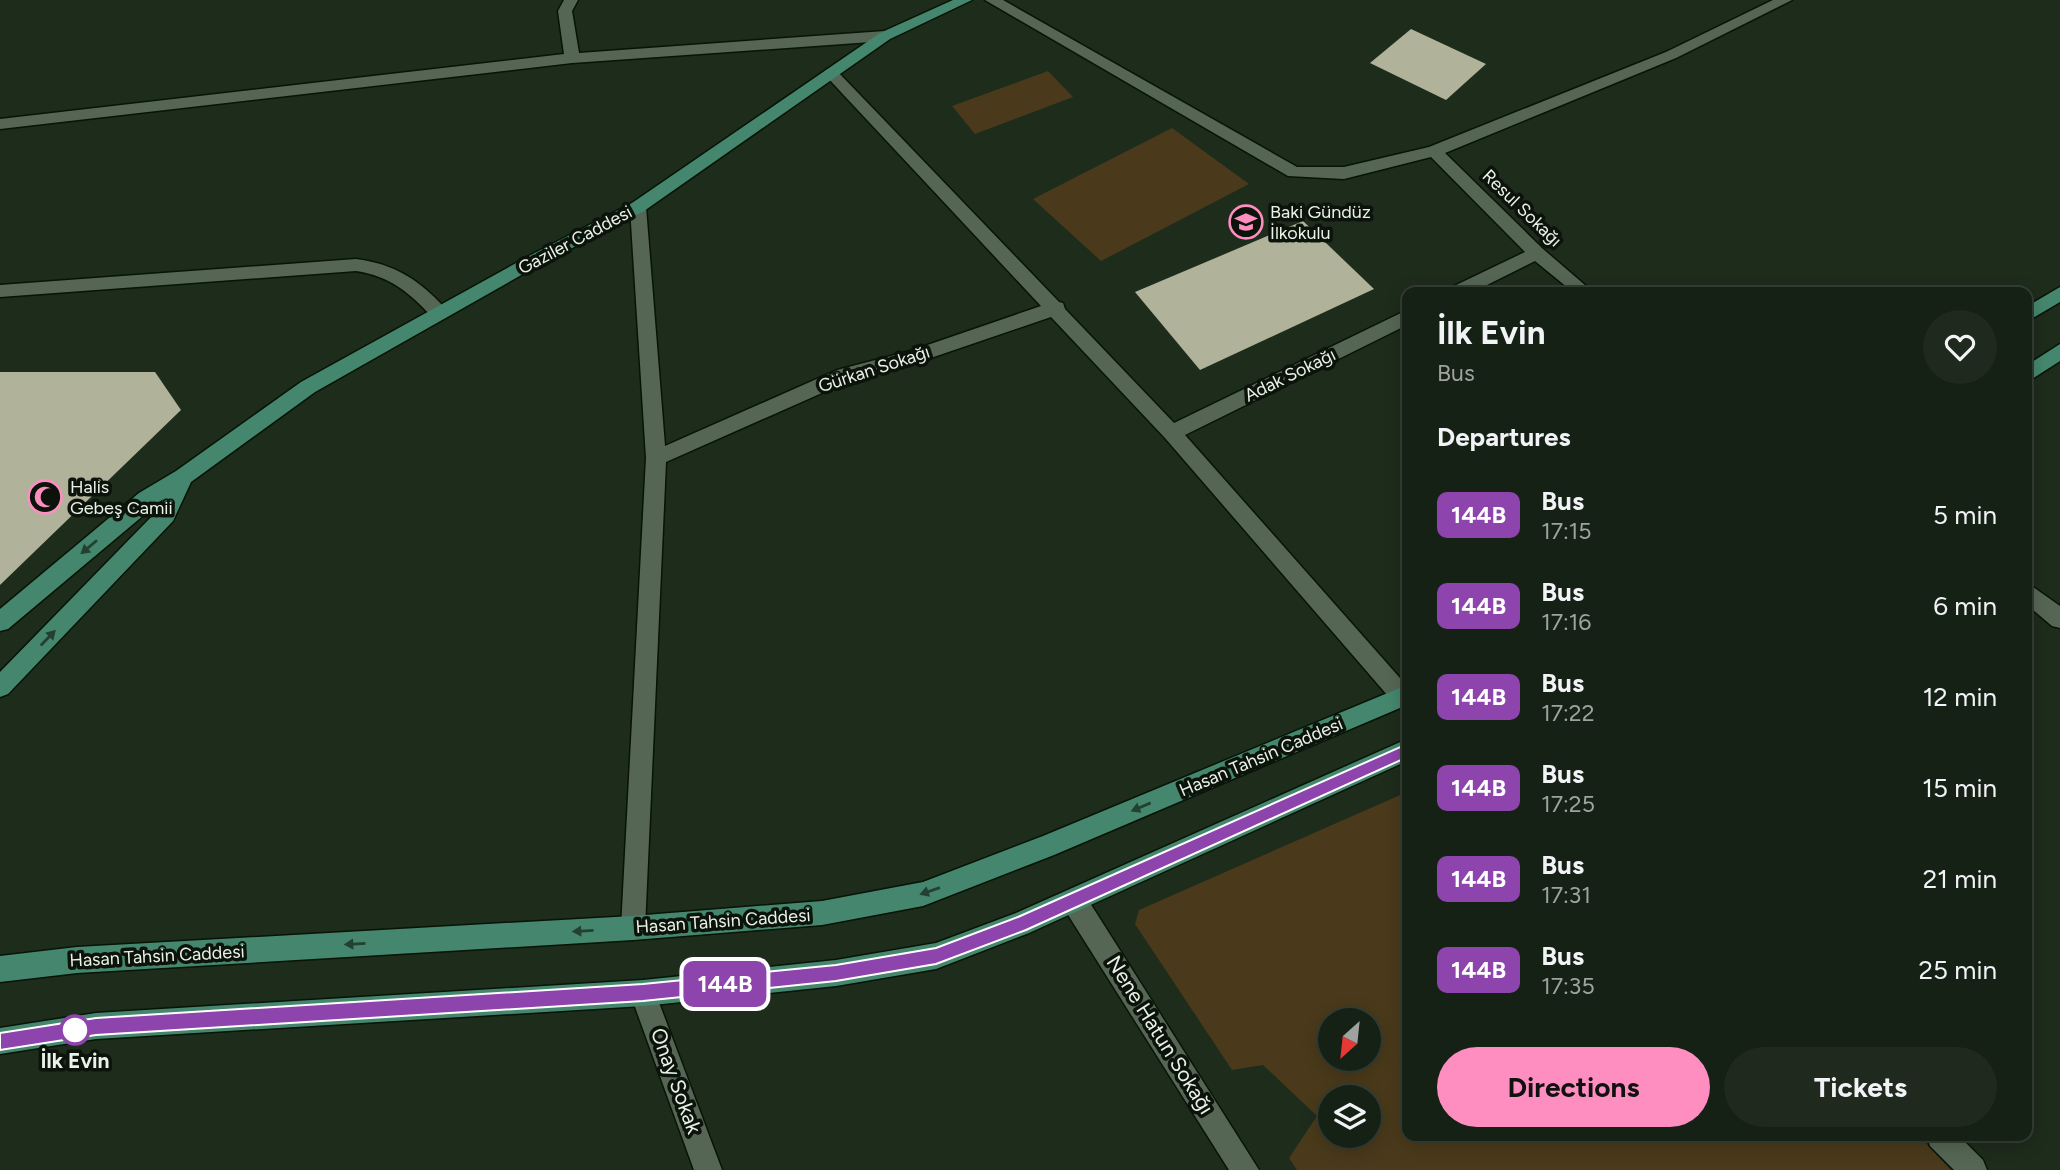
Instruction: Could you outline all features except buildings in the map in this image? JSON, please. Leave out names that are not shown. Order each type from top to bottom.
[{"type":"main road","name":"Gaziler Caddesi","points":[[1,621],[146,499],[183,477],[307,387],[638,207],[885,36],[965,0]]},
{"type":"main road","points":[[2032,313],[2060,293]]},
{"type":"main road","points":[[2032,372],[2060,351]]},
{"type":"main road","points":[[0,687],[166,515],[183,477]]},
{"type":"main road","name":"Hasan Tahsin Caddesi","points":[[0,969],[77,960],[634,928],[822,913],[923,894],[1046,847],[1402,697]]},
{"type":"main road","points":[[0,1041],[96,1027],[643,993],[836,973],[936,956],[1074,901],[1402,752]]},
{"type":"street","points":[[572,0],[565,11],[572,58]]},
{"type":"street","points":[[992,0],[1294,172],[1344,173],[1434,151],[1671,55],[1785,0]]},
{"type":"street","points":[[0,124],[572,58],[885,36]]},
{"type":"street","points":[[831,73],[1057,308],[1172,433],[1402,693]]},
{"type":"street","name":"Resul Sokağı","points":[[1434,151],[1536,253],[1578,287]]},
{"type":"street","points":[[634,928],[656,458],[638,207]]},
{"type":"street","points":[[1468,287],[1536,253]]},
{"type":"street","points":[[0,291],[356,265],[374,267],[401,276],[439,313]]},
{"type":"street","name":"Gürkan Sokağı","points":[[656,458],[844,375],[912,357],[1057,308]]},
{"type":"street","name":"Adak Sokağı","points":[[1172,433],[1402,319]]},
{"type":"street","points":[[2032,596],[2060,619]]},
{"type":"street","name":"Nene Hatun Sokağı","points":[[1074,901],[1245,1170]]},
{"type":"street","name":"Onay Sokak","points":[[643,993],[708,1170]]},
{"type":"street","points":[[1945,1141],[1973,1170]]},
{"type":"shaded area","points":[[1048,71],[1073,97],[975,134],[952,106]]},
{"type":"shaded area","points":[[1172,128],[1249,184],[1101,261],[1033,199]]},
{"type":"shaded area","points":[[1402,794],[1402,1141],[1924,1141],[1951,1170],[1297,1170],[1289,1158],[1317,1116],[1263,1065],[1232,1070],[1135,924],[1139,910]]},
{"type":"bus line","name":"144B","points":[[0,1041],[96,1027],[643,993],[836,973],[936,956],[1020,924],[1402,752]]},
{"type":"place","name":"Baki Gündüz İlkokulu","points":[[1246,222]]},
{"type":"place","name":"Halis Gebeş Camii","points":[[45,497]]},
{"type":"place","name":"İlk Evin","points":[[75,1030]]}]
